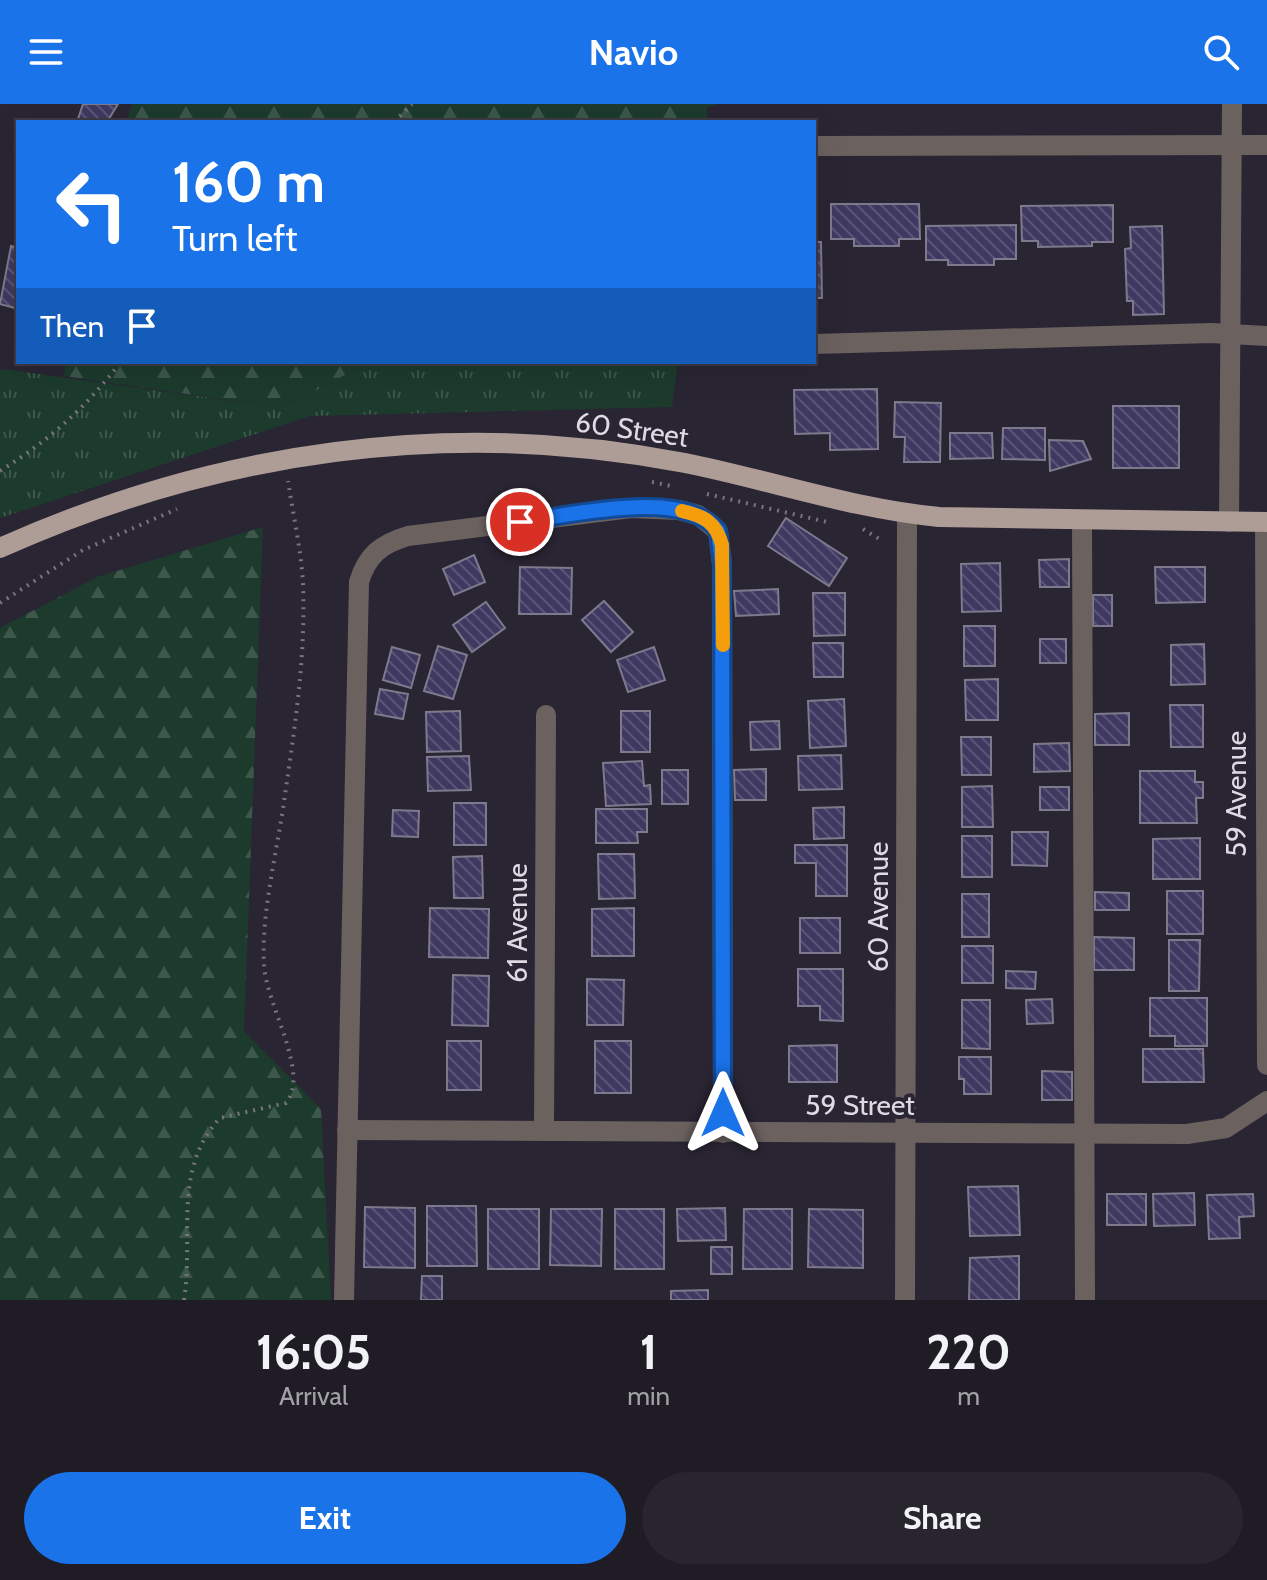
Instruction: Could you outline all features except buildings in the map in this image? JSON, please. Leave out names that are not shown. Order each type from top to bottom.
[{"type":"main road","name":"60 Street","points":[[0,548],[112,502],[231,468],[310,453],[420,442],[556,447],[683,463],[907,514],[988,520],[1266,522]]},
{"type":"street","points":[[1229,522],[1232,104]]},
{"type":"street","points":[[816,146],[1267,145]]},
{"type":"street","points":[[816,344],[1211,333],[1267,336]]},
{"type":"street","points":[[344,1300],[359,582],[364,565],[389,541],[408,536],[657,508],[698,515],[712,522],[722,545],[723,1133]]},
{"type":"street","name":"60 Avenue","points":[[905,1300],[907,514]]},
{"type":"street","points":[[1082,521],[1085,1300]]},
{"type":"street","name":"59 Avenue","points":[[1266,522],[1267,1065]]},
{"type":"street","name":"61 Avenue","points":[[544,1131],[546,715]]},
{"type":"street","name":"59 Street","points":[[347,1130],[1205,1133],[1226,1128],[1267,1101]]},
{"type":"path","points":[[396,120],[412,104]]},
{"type":"path","points":[[0,471],[50,438],[85,407],[119,364]]},
{"type":"path","points":[[275,483],[295,479]]},
{"type":"path","points":[[184,1300],[188,1183],[203,1140],[220,1118],[286,1103],[294,1090],[291,1058],[271,1005],[263,963],[303,631],[303,581],[288,481]]},
{"type":"path","points":[[647,481],[674,487]]},
{"type":"path","points":[[703,493],[838,524]]},
{"type":"path","points":[[0,603],[83,550],[185,506]]},
{"type":"path","points":[[859,528],[881,540]]},
{"type":"green space","points":[[132,104],[718,104],[707,107],[707,120],[127,120]]},
{"type":"green space","points":[[66,364],[365,364],[283,408],[64,376]]},
{"type":"green space","points":[[365,364],[678,364],[672,407],[310,416],[0,518],[0,371],[4,369],[283,408]]},
{"type":"green space","points":[[263,527],[244,1031],[321,1109],[331,1300],[0,1300],[0,628],[97,577]]},
{"type":"slow traffic","points":[[682,511],[712,522],[718,531],[722,545],[723,645]]},
{"type":"route","points":[[520,522],[631,508],[657,508],[698,515],[712,522],[718,531],[722,545],[723,1113]]}]
